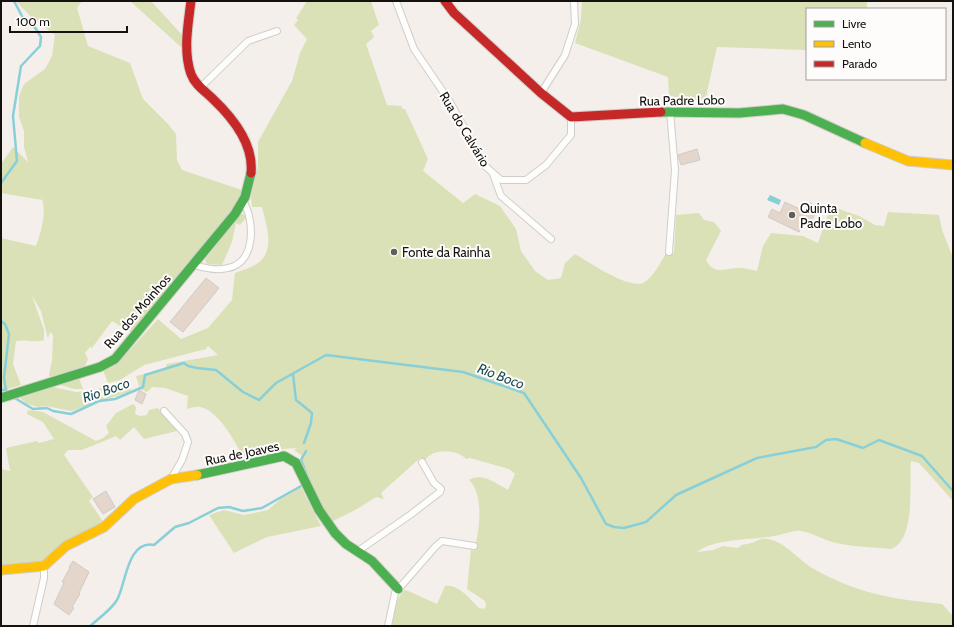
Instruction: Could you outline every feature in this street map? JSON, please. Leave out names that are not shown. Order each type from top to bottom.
[{"type":"street","name":"Rua dos Moinhos","points":[[4,398],[100,367],[115,359],[135,338],[235,214],[243,201],[252,169],[251,156],[246,141],[233,120],[200,88],[192,77],[188,60],[187,42],[191,1]]},
{"type":"street","name":"Rua do Calvário","points":[[396,1],[414,49],[450,102],[485,166],[501,180],[526,180],[546,165],[571,135],[571,117]]},
{"type":"street","points":[[446,1],[454,13],[541,93],[571,117]]},
{"type":"street","points":[[541,93],[565,55],[574,24],[574,1]]},
{"type":"street","points":[[200,88],[248,41],[277,31]]},
{"type":"street","name":"Rua Padre Lobo","points":[[571,117],[670,111],[739,113],[783,108],[804,115],[908,161],[953,165]]},
{"type":"street","points":[[669,252],[675,170],[670,111]]},
{"type":"street","points":[[492,173],[501,196],[551,239]]},
{"type":"street","points":[[194,265],[201,267],[228,268],[234,266],[244,257],[250,244],[252,230],[248,209],[243,201]]},
{"type":"street","points":[[1,570],[44,566],[66,546],[104,526],[134,499],[171,479],[184,454],[188,442],[185,434],[164,411]]},
{"type":"street","name":"Rua de Joaves","points":[[171,479],[214,473],[274,458],[288,457],[296,463],[326,522],[346,544],[372,561],[398,589]]},
{"type":"street","points":[[358,551],[410,516],[440,492],[440,489],[434,483],[422,462]]},
{"type":"street","points":[[388,626],[395,593],[410,578],[429,553],[442,542],[474,546]]},
{"type":"street","points":[[33,626],[44,578],[44,566]]},
{"type":"green space","points":[[16,1],[82,1],[77,8],[88,46],[130,63],[143,99],[176,134],[177,160],[182,170],[242,190],[244,192],[241,202],[213,233],[132,333],[112,321],[92,348],[90,347],[85,353],[88,359],[85,366],[50,377],[53,335],[50,332],[48,339],[41,311],[32,296],[44,330],[44,340],[16,341],[13,364],[21,385],[1,391],[1,238],[36,246],[42,227],[44,207],[41,195],[42,200],[1,193],[1,164],[13,147],[28,162],[24,147],[24,131],[19,117],[19,96],[24,84],[45,69],[52,56],[55,35],[32,18]]},
{"type":"green space","points":[[130,1],[151,1],[183,36],[181,47]]},
{"type":"green space","points":[[307,1],[371,1],[379,25],[371,31],[374,37],[366,44],[387,105],[402,106],[402,109],[405,109],[428,159],[423,171],[463,203],[475,194],[500,206],[516,229],[521,251],[535,271],[548,280],[561,278],[565,263],[575,254],[619,279],[636,284],[647,281],[666,253],[674,253],[676,215],[699,213],[704,220],[714,222],[721,231],[706,260],[713,268],[721,270],[743,268],[757,271],[763,246],[771,233],[803,236],[818,243],[831,206],[859,216],[875,225],[884,226],[888,212],[939,215],[942,230],[953,258],[953,501],[919,463],[911,461],[910,510],[908,523],[899,544],[891,549],[831,542],[806,532],[798,531],[774,536],[734,540],[713,544],[704,547],[697,552],[713,550],[723,546],[738,548],[763,538],[775,541],[787,548],[808,566],[861,590],[908,600],[942,604],[953,616],[953,626],[392,626],[396,602],[403,591],[406,590],[437,604],[445,586],[455,587],[479,608],[484,609],[486,606],[485,601],[467,589],[471,549],[474,551],[479,524],[479,504],[477,495],[469,480],[479,477],[484,478],[508,490],[515,474],[509,469],[470,458],[466,459],[457,453],[444,451],[438,452],[428,457],[425,461],[420,458],[381,493],[384,499],[376,497],[357,509],[331,522],[327,517],[304,469],[301,455],[294,450],[297,448],[283,449],[245,461],[227,429],[214,414],[200,407],[187,409],[188,396],[165,388],[152,387],[147,392],[140,389],[136,376],[165,369],[167,364],[218,355],[208,346],[206,349],[144,365],[120,380],[108,383],[103,370],[127,353],[158,319],[181,339],[208,328],[232,300],[235,273],[253,266],[264,258],[268,244],[267,229],[262,207],[252,207],[251,196],[258,167],[258,142],[292,81],[300,53],[307,39],[294,25],[298,20],[296,18]]},
{"type":"green space","points":[[582,1],[867,1],[867,8],[806,8],[805,50],[717,47],[705,101],[669,96],[668,77],[575,43],[581,19]]},
{"type":"green space","points":[[241,214],[246,215],[248,220],[245,219],[240,225],[236,223],[232,242],[222,265],[207,264],[205,261],[206,258]]},
{"type":"green space","points":[[79,378],[83,389],[74,389],[60,385]]},
{"type":"green space","points":[[125,383],[129,385],[131,391],[71,411],[46,406],[38,407],[27,404],[20,398],[53,387],[76,392]]},
{"type":"green space","points":[[133,404],[136,407],[135,414],[140,416],[147,415],[149,410],[158,408],[177,431],[144,439],[134,427],[120,440],[116,436],[82,450],[68,450],[64,455],[93,497],[89,501],[104,523],[66,541],[42,562],[1,565],[1,469],[10,471],[6,448],[54,439],[43,422],[27,414],[28,410],[43,412],[96,441],[109,433],[106,426],[116,413]]},
{"type":"green space","points":[[301,487],[321,526],[267,537],[234,553],[209,515],[224,510],[244,515],[268,510],[282,498]]},
{"type":"water","points":[[770,195],[781,200],[779,205],[767,200]]},
{"type":"building","points":[[697,149],[700,160],[681,165],[678,155]]},
{"type":"building","name":"Quinta Padre Lobo","points":[[785,202],[806,212],[810,203],[818,207],[812,220],[806,217],[799,232],[768,217],[772,209],[780,213]]},
{"type":"building","points":[[206,278],[219,288],[183,332],[170,322]]},
{"type":"building","points":[[139,390],[146,394],[142,404],[135,400]]},
{"type":"building","points":[[106,491],[115,507],[103,514],[93,499]]},
{"type":"building","points":[[73,561],[89,572],[79,593],[80,594],[72,607],[74,608],[69,615],[54,604],[64,583],[62,582]]},
{"type":"waterway","points":[[1,183],[17,161],[13,116],[21,66],[40,46],[41,37],[34,26],[23,18],[14,1]]},
{"type":"waterway","points":[[1,321],[5,324],[9,334],[4,378],[6,390]]},
{"type":"waterway","name":"Rio Boco","points":[[13,397],[33,409],[47,408],[53,411],[71,414],[99,401],[115,399],[143,387],[145,375],[184,363],[188,366],[197,368],[216,370],[243,392],[259,400],[276,383],[326,355],[463,372],[524,393],[581,478],[606,524],[614,527],[624,528],[646,522],[676,495],[757,458],[816,447],[826,440],[836,439],[863,448],[879,440],[922,456],[953,491]]},
{"type":"waterway","points":[[293,374],[296,400],[312,413],[311,423],[304,443]]},
{"type":"waterway","name":"Rio Boco","points":[[1,390],[6,390],[10,393]]},
{"type":"waterway","points":[[306,451],[301,460],[310,483]]},
{"type":"waterway","points":[[90,626],[108,611],[117,600],[129,565],[138,549],[145,545],[154,545],[175,527],[189,523],[218,508],[229,507],[243,511],[262,508],[301,486]]},
{"type":"traffic: fast","points":[[661,112],[739,113],[783,109],[804,115],[865,143]]},
{"type":"traffic: fast","points":[[1,398],[100,367],[115,359],[235,214],[245,197],[251,173]]},
{"type":"traffic: fast","points":[[197,475],[284,456],[296,463],[319,510],[335,533],[346,544],[372,561],[398,589]]},
{"type":"traffic: slow","points":[[865,143],[908,161],[953,165]]},
{"type":"traffic: slow","points":[[1,570],[44,566],[66,546],[104,527],[134,499],[171,479],[197,475]]},
{"type":"traffic: jam","points":[[191,1],[187,47],[187,56],[191,74],[198,85],[228,114],[241,132],[249,152],[251,173]]},
{"type":"traffic: jam","points":[[445,1],[454,13],[541,93],[571,117],[661,112]]},
{"type":"place","name":"Quinta Padre Lobo","points":[[792,215]]},
{"type":"place","name":"Fonte da Rainha","points":[[394,252]]}]
